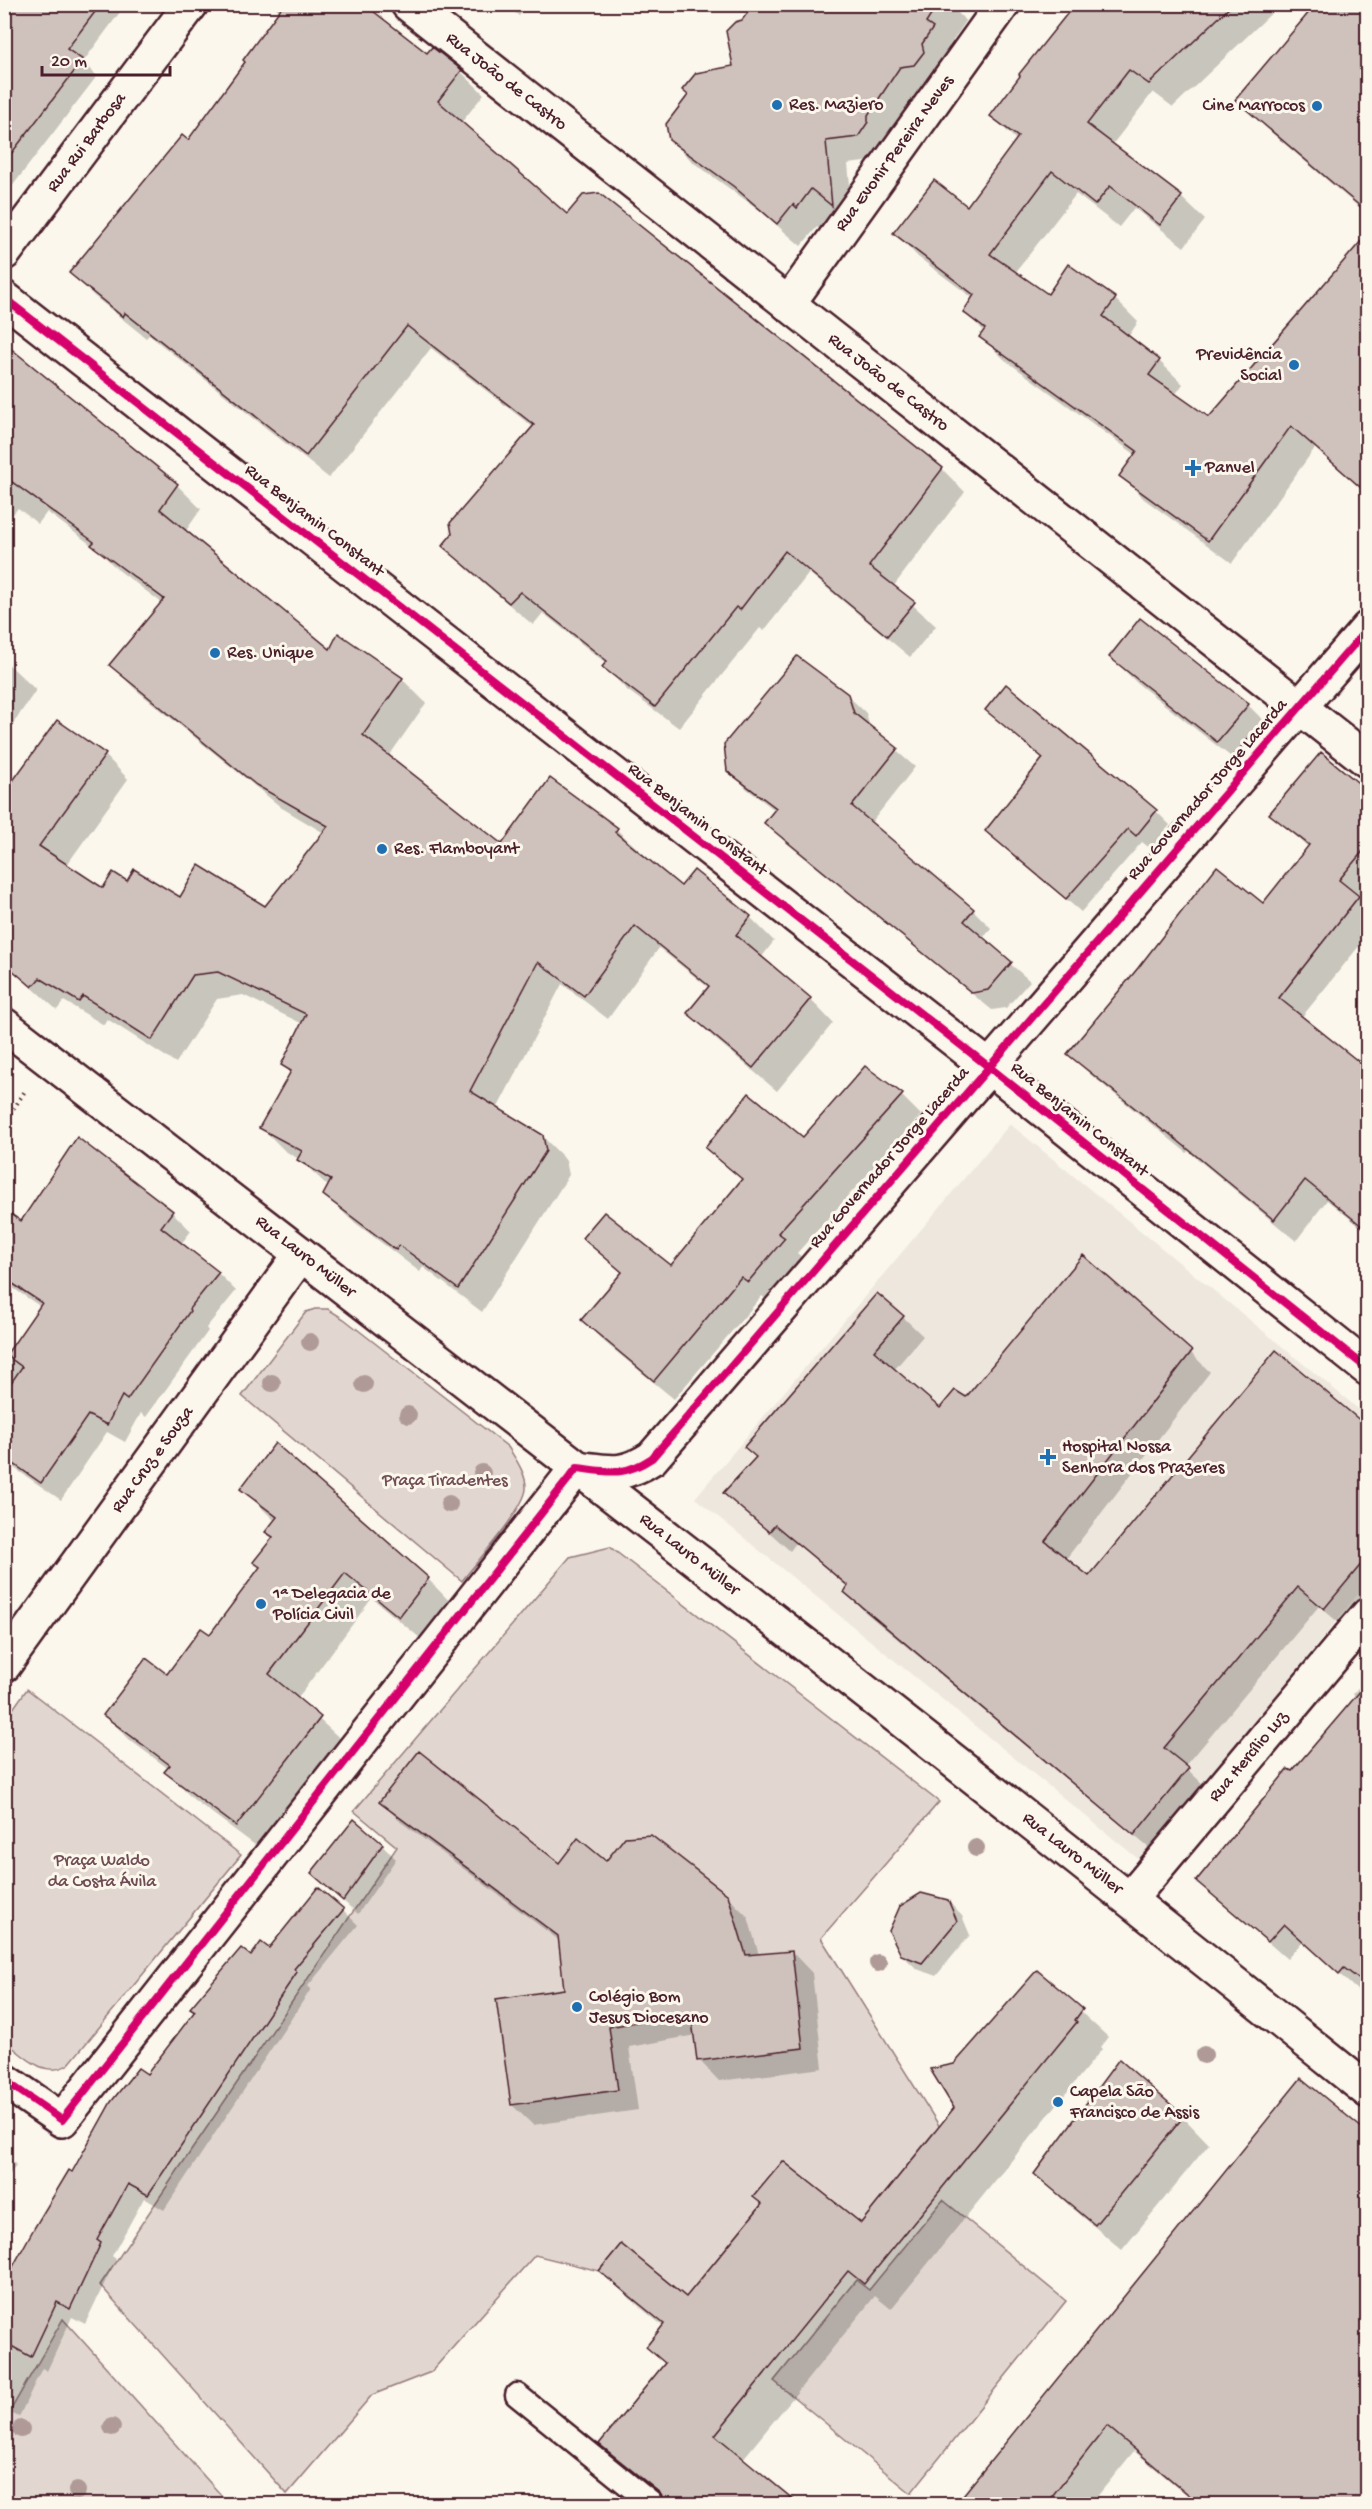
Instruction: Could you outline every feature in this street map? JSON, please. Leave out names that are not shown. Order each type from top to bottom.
[{"type":"street","name":"Rua Rui Barbosa","points":[[4,253],[191,4]]},
{"type":"street","name":"Rua João de Castro","points":[[408,4],[1368,761]]},
{"type":"street","name":"Rua Evonir Pereira Neves","points":[[788,304],[1003,4]]},
{"type":"street","name":"Rua Benjamin Constant","points":[[4,298],[989,1067],[1368,1370]]},
{"type":"street","name":"Rua Governador Jorge Lacerda","points":[[578,1468],[613,1472],[634,1470],[652,1458],[1368,628]]},
{"type":"street","name":"Rua Lauro Müller","points":[[4,1025],[578,1468],[1130,1899],[1368,2091]]},
{"type":"street","name":"Rua Cruz e Souza","points":[[4,1665],[301,1254]]},
{"type":"street","points":[[4,2080],[62,2120],[578,1468]]},
{"type":"street","name":"Rua Hercílio Luz","points":[[1130,1899],[1368,1615]]},
{"type":"lane","points":[[517,2395],[652,2505]]},
{"type":"shaded area","name":"Hospital Nossa Senhora dos Prazeres","points":[[1010,1124],[1367,1416],[1367,1583],[1142,1862],[695,1498]]},
{"type":"green space","name":"Praça Tiradentes","points":[[328,1309],[344,1319],[508,1447],[520,1467],[525,1478],[526,1489],[517,1510],[462,1581],[242,1396],[306,1312]]},
{"type":"green space","points":[[610,1547],[939,1802],[821,1938],[945,2135],[934,2132],[861,2223],[783,2161],[754,2197],[762,2204],[686,2297],[621,2244],[599,2271],[535,2255],[431,2372],[372,2395],[287,2494],[100,2285],[397,1847],[354,1811],[570,1557]]},
{"type":"green space","name":"Praça Waldo da Costa Ávila","points":[[27,1689],[241,1855],[69,2064],[52,2069],[35,2064],[5,2041],[5,1720]]},
{"type":"green space","points":[[943,2200],[1066,2301],[911,2493],[774,2381],[856,2280],[869,2290]]},
{"type":"green space","points":[[63,2319],[229,2504],[5,2504],[5,2420]]},
{"type":"building","points":[[4,4],[101,4],[67,49],[83,60],[4,163]]},
{"type":"building","points":[[284,4],[364,4],[427,53],[432,47],[462,70],[438,101],[567,214],[583,195],[599,193],[943,468],[869,566],[915,602],[887,636],[785,551],[740,610],[736,607],[655,707],[602,667],[607,661],[520,592],[509,603],[442,546],[452,534],[450,523],[534,425],[407,326],[306,456],[125,313],[123,317],[69,273],[182,135],[188,140]]},
{"type":"building","name":"Res. Maziero","points":[[754,4],[938,4],[926,23],[933,28],[922,44],[924,52],[914,65],[900,67],[868,115],[868,122],[858,137],[826,141],[832,206],[811,189],[797,208],[793,204],[777,224],[733,186],[669,140],[666,124],[688,95],[682,90],[696,73],[733,66],[726,31],[735,22],[742,20]]},
{"type":"building","points":[[1075,4],[1233,4],[1149,84],[1129,70],[1087,124],[1182,196],[1160,225],[1110,186],[1095,205],[1052,171],[990,254],[1048,294],[1068,264],[1116,298],[1103,316],[1160,360],[1149,375],[1209,417],[1368,233],[1368,494],[1291,426],[1208,541],[1119,476],[1137,451],[979,337],[985,329],[963,312],[974,295],[893,233],[934,180],[967,206],[1018,137],[990,116],[1020,76],[1019,74]]},
{"type":"building","name":"Cine Marrocos","points":[[1316,4],[1368,4],[1368,213],[1235,100]]},
{"type":"building","points":[[4,343],[178,484],[160,509],[330,649],[338,633],[403,678],[363,735],[502,844],[550,778],[618,828],[615,832],[681,886],[694,870],[751,916],[736,935],[811,998],[753,1068],[687,1013],[709,986],[635,926],[584,996],[538,962],[470,1091],[543,1135],[546,1151],[458,1289],[399,1245],[396,1250],[323,1195],[331,1180],[297,1160],[302,1151],[259,1128],[291,1071],[281,1065],[306,1014],[218,972],[193,975],[152,1040],[83,996],[79,1002],[40,978],[32,987],[4,963],[4,793],[57,720],[106,754],[39,846],[103,888],[113,872],[127,881],[134,869],[180,897],[199,865],[265,906],[328,826],[256,785],[109,665],[164,599],[91,545],[94,542],[4,476]]},
{"type":"building","points":[[1140,618],[1249,704],[1217,742],[1109,657]]},
{"type":"building","points":[[797,656],[848,694],[854,713],[898,748],[852,806],[974,909],[964,921],[1012,962],[988,990],[972,993],[764,823],[776,808],[727,771],[724,744]]},
{"type":"building","points":[[1006,684],[1157,810],[1136,836],[1128,829],[1066,899],[985,831],[1043,758],[985,710]]},
{"type":"building","points":[[1321,752],[1368,791],[1368,845],[1339,880],[1359,896],[1279,998],[1368,1069],[1368,1231],[1305,1180],[1274,1220],[1166,1131],[1067,1054],[1138,968],[1217,866],[1263,903],[1309,845],[1269,814]]},
{"type":"building","points":[[865,1066],[903,1094],[778,1233],[785,1238],[748,1282],[741,1277],[654,1381],[581,1320],[622,1272],[582,1238],[604,1212],[671,1265],[742,1179],[705,1148],[749,1093],[803,1137]]},
{"type":"building","points":[[77,1137],[173,1211],[161,1227],[219,1272],[189,1309],[190,1311],[127,1400],[122,1396],[107,1425],[88,1415],[41,1483],[4,1457],[4,1393],[22,1367],[6,1355],[42,1303],[4,1278],[4,1209],[21,1221]]},
{"type":"building","name":"Hospital Nossa Senhora dos Prazeres","points":[[1083,1255],[1192,1351],[1045,1541],[1089,1576],[1276,1350],[1368,1427],[1368,1556],[1324,1609],[1298,1587],[1164,1748],[1189,1768],[1134,1835],[844,1592],[848,1586],[775,1525],[769,1532],[723,1493],[756,1457],[744,1447],[877,1293],[904,1316],[874,1351],[940,1408],[955,1390],[966,1397]]},
{"type":"building","points":[[275,1443],[429,1578],[399,1617],[345,1573],[269,1674],[321,1717],[236,1826],[164,1772],[170,1765],[103,1715],[146,1658],[167,1674],[201,1628],[210,1634],[260,1567],[253,1562],[273,1537],[265,1532],[277,1517],[240,1489]]},
{"type":"building","points":[[1368,1682],[1368,1986],[1344,1968],[1339,1974],[1284,1924],[1268,1942],[1196,1881],[1288,1769],[1292,1771]]},
{"type":"building","points":[[419,1751],[559,1863],[578,1838],[606,1861],[625,1837],[651,1835],[728,1895],[746,1955],[792,1951],[803,2048],[697,2061],[691,2012],[609,2027],[618,2090],[511,2105],[496,1999],[564,1989],[558,1936],[379,1802]]},
{"type":"building","points":[[354,1819],[383,1844],[343,1901],[311,1873]]},
{"type":"building","points":[[318,1887],[344,1909],[294,1969],[297,1972],[148,2195],[128,2184],[97,2240],[101,2243],[70,2309],[57,2302],[31,2357],[4,2342],[4,2283],[69,2170],[72,2172],[111,2102],[138,2068],[147,2074],[195,2011],[190,2008],[241,1948],[251,1956],[261,1942],[269,1948]]},
{"type":"building","points":[[921,1893],[948,1900],[957,1921],[922,1963],[901,1955],[889,1931],[900,1906]]},
{"type":"building","points":[[1037,1970],[1083,2009],[1075,2020],[1077,2022],[864,2284],[848,2271],[715,2435],[800,2505],[665,2505],[660,2493],[599,2444],[665,2363],[646,2347],[664,2324],[599,2271],[621,2244],[686,2297],[762,2204],[753,2197],[783,2161],[861,2223],[954,2108],[930,2069],[954,2064]]},
{"type":"building","points":[[1119,2059],[1184,2116],[1095,2225],[1034,2174]]},
{"type":"building","points":[[1301,2078],[1368,2133],[1368,2505],[1201,2505],[1107,2426],[1045,2505],[955,2505]]},
{"type":"cycle path","points":[[4,298],[989,1067],[1368,1369]]},
{"type":"cycle path","points":[[4,2080],[62,2120],[577,1468],[608,1472],[624,1471],[652,1458],[1368,628]]},
{"type":"place","name":"Res. Maziero","points":[[777,105]]},
{"type":"place","name":"Cine Marrocos","points":[[1317,106]]},
{"type":"place","name":"Previdência Social","points":[[1294,365]]},
{"type":"place","name":"Panvel","points":[[1193,468]]},
{"type":"place","name":"Res. Unique","points":[[215,653]]},
{"type":"place","name":"Res. Flamboyant","points":[[382,849]]},
{"type":"place","name":"Hospital Nossa Senhora dos Prazeres","points":[[1048,1457]]},
{"type":"place","name":"1ª Delegacia de Polícia Civil","points":[[261,1604]]},
{"type":"place","name":"Colégio Bom Jesus Diocesano","points":[[577,2007]]},
{"type":"place","name":"Capela São Francisco de Assis","points":[[1058,2102]]}]
